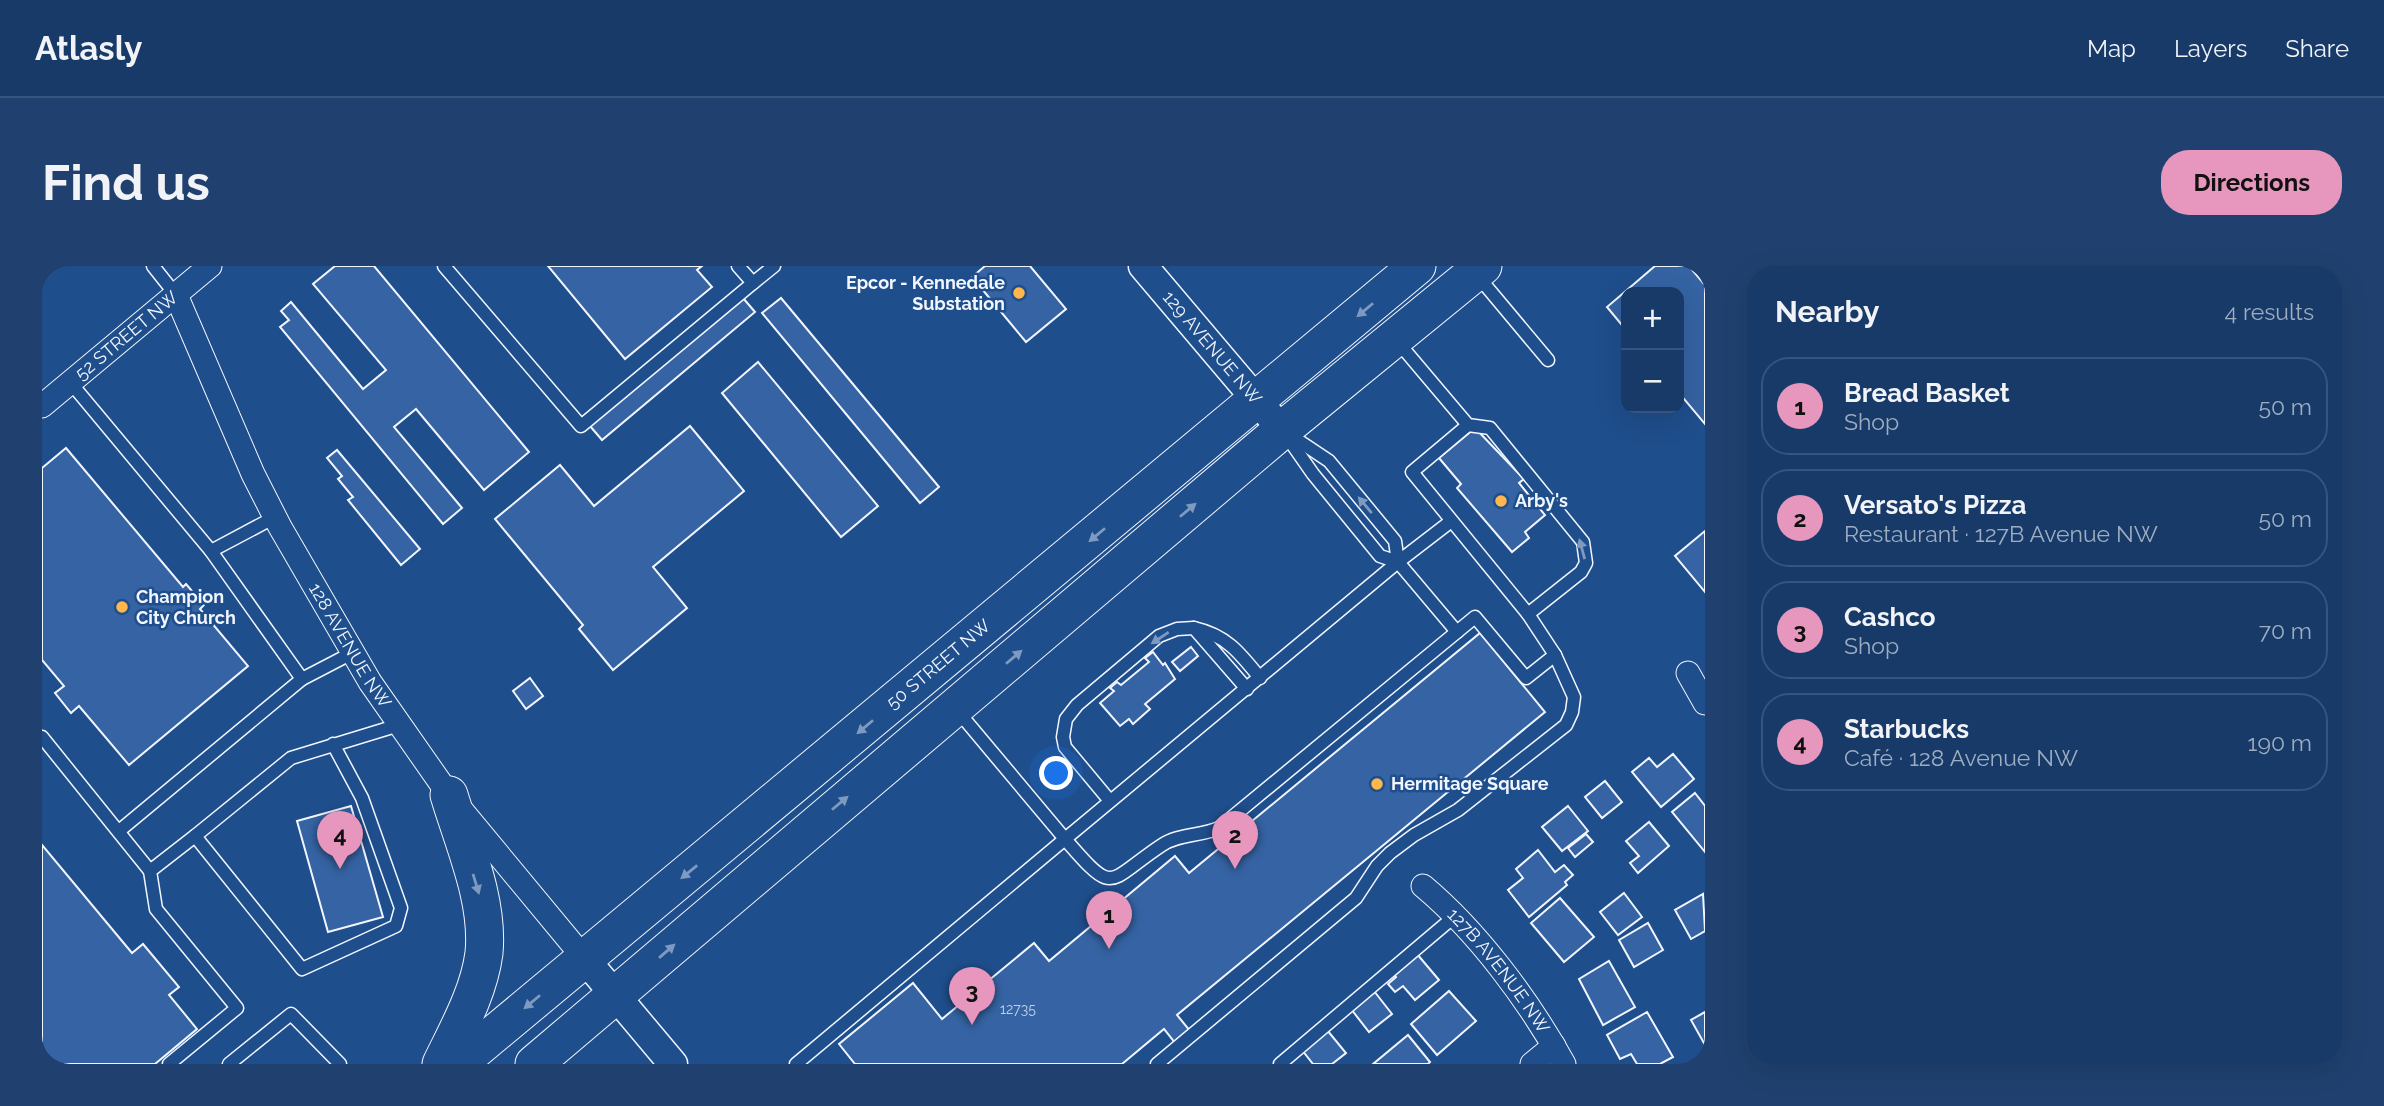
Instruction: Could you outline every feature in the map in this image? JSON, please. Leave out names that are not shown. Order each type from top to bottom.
[{"type":"main road","name":"50 STREET NW","points":[[458,1064],[1257,402],[1417,266]]},
{"type":"main road","points":[[534,1064],[1282,430],[1479,269]]},
{"type":"main road","points":[[441,1064],[470,1004],[484,953],[482,905],[449,795]]},
{"type":"street","name":"52 STREET NW","points":[[42,406],[210,266]]},
{"type":"street","name":"129 AVENUE NW","points":[[1143,266],[1282,430]]},
{"type":"street","name":"128 AVENUE NW","points":[[176,295],[253,474],[352,653],[449,795],[584,958]]},
{"type":"street","points":[[1688,673],[1705,703]]},
{"type":"street","name":"127B AVENUE NW","points":[[1423,886],[1455,916],[1514,986],[1559,1055]]},
{"type":"street","points":[[584,958],[673,1064]]},
{"type":"street","points":[[1532,1064],[1559,1055]]},
{"type":"lane","points":[[153,266],[176,295]]},
{"type":"lane","points":[[444,266],[581,426],[774,266]]},
{"type":"lane","points":[[738,266],[753,283]]},
{"type":"lane","points":[[1479,269],[1548,359]]},
{"type":"lane","points":[[1395,338],[1468,425],[1490,428],[1583,542],[1586,563],[1581,572],[1528,614]]},
{"type":"lane","points":[[70,383],[211,551],[302,679]]},
{"type":"lane","points":[[1157,1064],[1356,898],[1377,866],[1390,853],[1414,835],[1458,810],[1566,725],[1572,712],[1574,697],[1555,655],[1528,614],[1450,522],[1412,472],[1468,425]]},
{"type":"lane","points":[[1282,430],[1313,474],[1380,556],[1398,562],[1458,632]]},
{"type":"lane","points":[[1282,430],[1329,461],[1395,541],[1398,562]]},
{"type":"lane","points":[[211,551],[275,517]]},
{"type":"lane","points":[[803,1062],[1110,801],[1450,522]]},
{"type":"lane","points":[[954,707],[1092,871],[1099,876],[1117,877],[1170,841],[1219,828],[1475,617],[1526,678],[1555,655]]},
{"type":"lane","points":[[1110,801],[1065,747],[1063,737],[1066,719],[1077,705],[1159,636],[1177,629],[1194,628],[1212,632],[1227,640],[1260,678]]},
{"type":"lane","points":[[1194,628],[1247,689]]},
{"type":"lane","points":[[118,831],[302,679],[352,653]]},
{"type":"lane","points":[[150,871],[291,758],[399,725]]},
{"type":"lane","points":[[42,737],[150,871],[156,909],[237,1008],[169,1064]]},
{"type":"lane","points":[[195,836],[302,969],[396,926],[401,908],[362,798],[333,744]]},
{"type":"lane","points":[[1280,1064],[1455,916]]},
{"type":"lane","points":[[229,1064],[291,1014],[340,1064]]},
{"type":"building","points":[[335,266],[374,266],[529,452],[484,490],[416,409],[394,427],[462,508],[443,524],[280,327],[289,320],[281,311],[291,302],[363,389],[386,370],[313,284]]},
{"type":"building","points":[[548,266],[702,266],[697,270],[712,287],[625,359]]},
{"type":"building","name":"Epcor - Kennedale Substation","points":[[985,266],[1030,266],[1066,309],[1026,342],[972,277]]},
{"type":"building","points":[[1655,266],[1689,266],[1705,285],[1705,424],[1684,399],[1684,287],[1630,287]]},
{"type":"building","points":[[1621,295],[1621,324],[1607,307]]},
{"type":"building","points":[[743,298],[755,312],[602,440],[590,426]]},
{"type":"building","points":[[781,298],[939,487],[920,503],[762,313]]},
{"type":"building","points":[[758,362],[878,506],[841,537],[722,393]]},
{"type":"building","points":[[690,426],[744,491],[653,567],[687,608],[613,670],[579,629],[583,625],[495,519],[560,465],[594,506]]},
{"type":"building","name":"Arby's","points":[[1475,428],[1524,479],[1519,483],[1545,515],[1525,532],[1529,538],[1512,552],[1457,488],[1461,484],[1439,458]]},
{"type":"building","name":"Champion City Church","points":[[66,448],[183,587],[186,584],[204,605],[200,609],[248,666],[129,765],[79,706],[71,713],[55,693],[64,686],[42,660],[42,468]]},
{"type":"building","points":[[337,450],[420,549],[401,565],[348,500],[353,497],[338,479],[342,476],[327,458]]},
{"type":"building","points":[[1705,531],[1705,592],[1675,556]]},
{"type":"building","name":"Hermitage Square","points":[[1480,633],[1545,712],[1177,1015],[1191,1032],[1176,1044],[1164,1029],[1122,1064],[855,1064],[839,1044],[913,983],[942,1019],[1034,943],[1049,961],[1175,856],[1189,873]]},
{"type":"building","points":[[1191,647],[1198,656],[1180,671],[1172,662]]},
{"type":"building","points":[[1153,652],[1163,665],[1165,663],[1175,679],[1145,704],[1150,709],[1133,724],[1129,719],[1120,726],[1100,703],[1114,691],[1110,688],[1117,682],[1121,685],[1149,662],[1145,658]]},
{"type":"building","points":[[530,678],[543,696],[526,709],[513,691]]},
{"type":"building","points":[[1673,754],[1694,779],[1661,807],[1632,772],[1649,758],[1657,767]]},
{"type":"building","points":[[1605,781],[1622,802],[1602,818],[1585,797]]},
{"type":"building","points":[[1695,793],[1705,806],[1705,852],[1672,812]]},
{"type":"building","points":[[351,806],[383,917],[328,932],[297,821]]},
{"type":"building","points":[[1568,806],[1588,831],[1562,851],[1542,827]]},
{"type":"building","points":[[1649,822],[1669,846],[1638,873],[1630,863],[1639,856],[1626,841]]},
{"type":"building","points":[[1586,834],[1593,842],[1575,857],[1568,848]]},
{"type":"building","points":[[42,845],[132,953],[143,944],[179,987],[169,995],[197,1029],[155,1064],[42,1064]]},
{"type":"building","points":[[1538,850],[1555,872],[1564,865],[1573,875],[1565,882],[1567,885],[1529,917],[1508,890],[1523,878],[1516,869]]},
{"type":"building","points":[[1624,893],[1642,917],[1618,935],[1600,912]]},
{"type":"building","points":[[1703,894],[1705,931],[1691,939],[1675,910]]},
{"type":"building","points":[[1560,898],[1594,937],[1564,962],[1531,923]]},
{"type":"building","points":[[1648,923],[1663,950],[1634,967],[1619,940]]},
{"type":"building","points":[[1417,954],[1439,980],[1415,1000],[1403,986],[1395,992],[1388,984],[1396,977],[1394,974]]},
{"type":"building","points":[[1609,961],[1635,1007],[1603,1025],[1579,979]]},
{"type":"building","points":[[1374,991],[1392,1014],[1369,1032],[1351,1009]]},
{"type":"building","points":[[1449,991],[1476,1021],[1437,1055],[1411,1024]]},
{"type":"building","points":[[1647,1012],[1673,1057],[1660,1064],[1637,1064],[1631,1054],[1620,1059],[1607,1035]]},
{"type":"building","points":[[1705,1012],[1705,1045],[1691,1020]]},
{"type":"building","points":[[1327,1030],[1346,1053],[1332,1064],[1313,1064],[1302,1050]]},
{"type":"building","points":[[1408,1035],[1430,1062],[1428,1064],[1373,1064]]},
{"type":"place","name":"Epcor - Kennedale Substation","points":[[1019,293]]},
{"type":"place","name":"Arby's","points":[[1501,501]]},
{"type":"place","name":"Champion City Church","points":[[122,607]]},
{"type":"place","name":"Hermitage Square","points":[[1377,784]]},
{"type":"place","name":"Starbucks","points":[[340,869]]},
{"type":"place","name":"Versato's Pizza","points":[[1235,869]]},
{"type":"place","name":"Bread Basket","points":[[1109,949]]},
{"type":"place","name":"Cashco","points":[[972,1025]]}]
